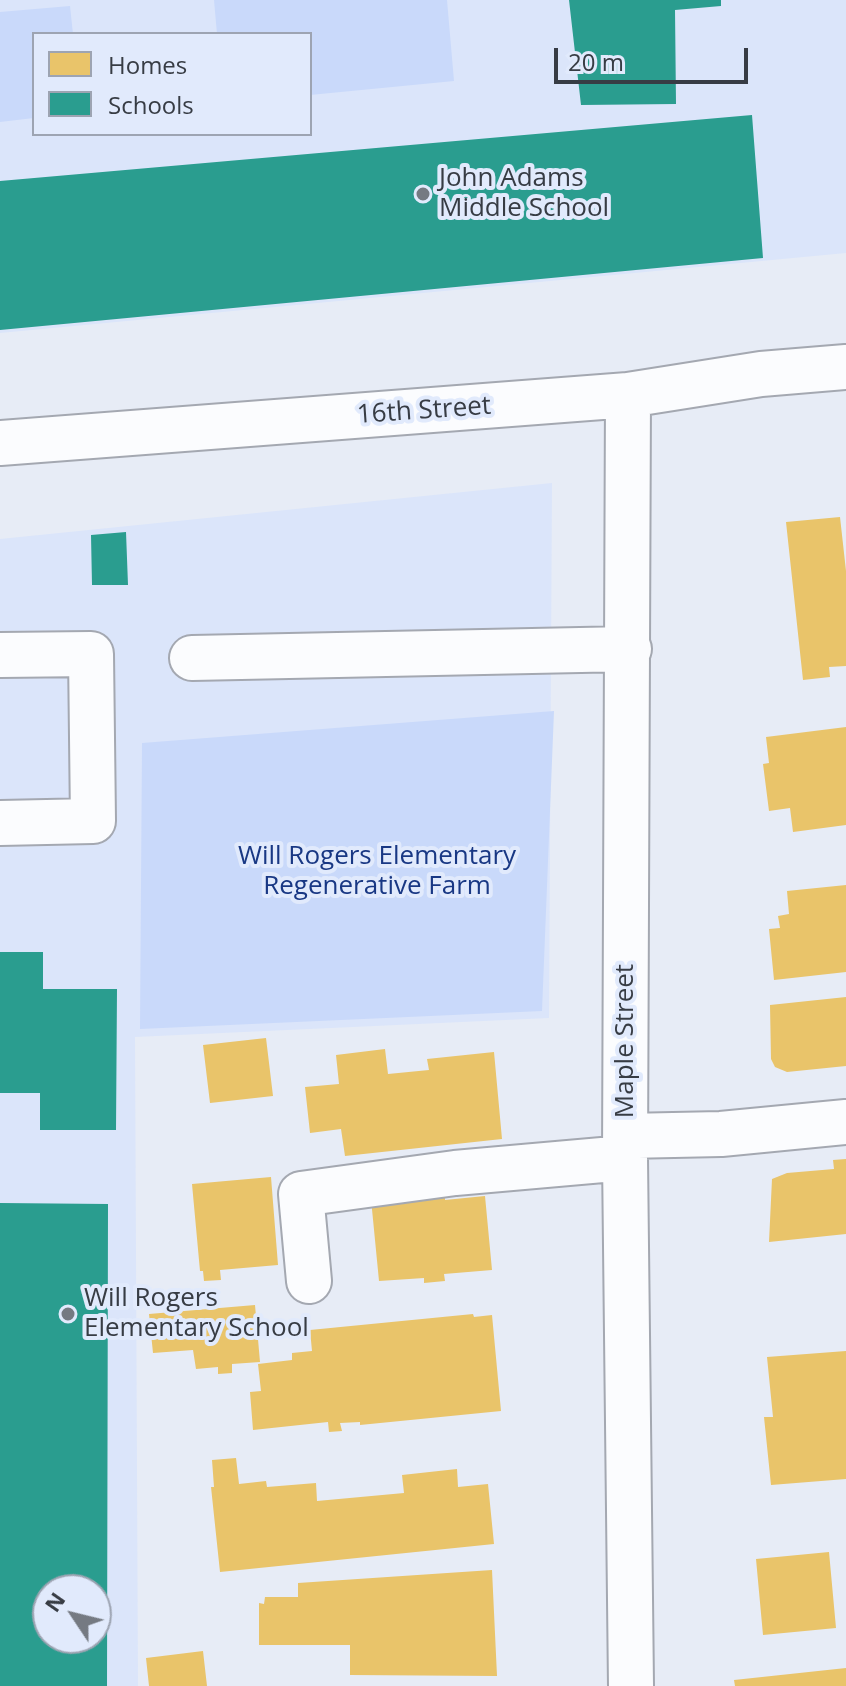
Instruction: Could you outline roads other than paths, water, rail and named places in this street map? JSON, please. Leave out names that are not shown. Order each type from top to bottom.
[{"type":"street","name":"16th Street","points":[[0,443],[628,395],[761,374],[846,367]]},
{"type":"street","name":"Maple Street","points":[[628,395],[626,1147],[631,1686]]},
{"type":"street","points":[[192,658],[629,649]]},
{"type":"street","points":[[0,655],[91,654],[93,821],[0,823]]},
{"type":"street","points":[[309,1281],[301,1194],[721,1134],[846,1122]]},
{"type":"place","name":"John Adams Middle School","points":[[423,194]]},
{"type":"place","name":"Will Rogers Elementary School","points":[[68,1314]]},
{"type":"park label","name":"Will Rogers Elementary Regenerative Farm","points":[[377,872]]}]
